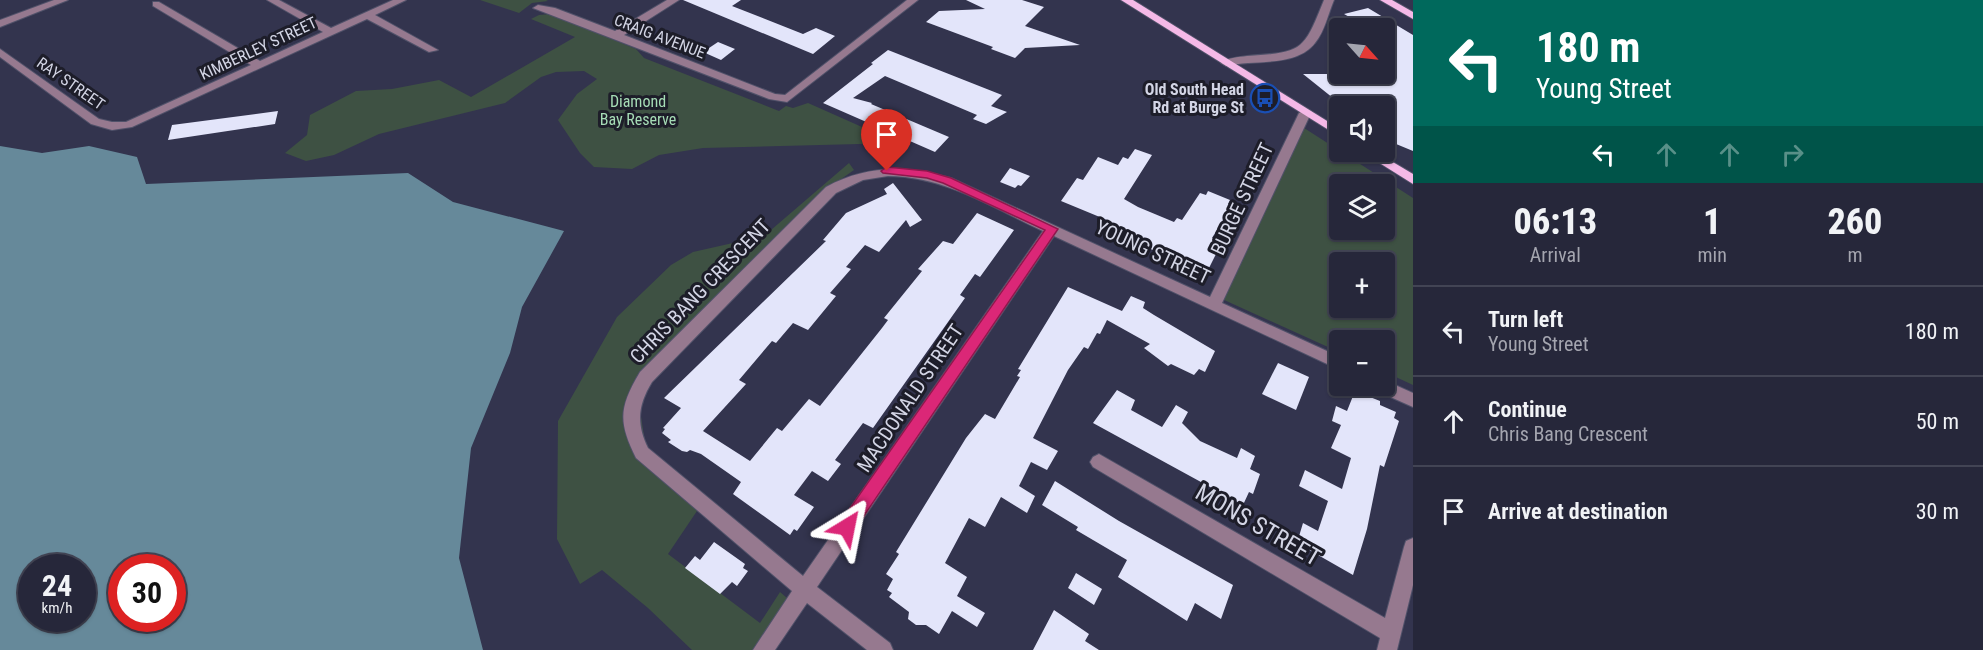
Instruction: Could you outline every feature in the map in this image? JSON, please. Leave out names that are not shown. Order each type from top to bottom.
[{"type":"main road","points":[[1126,0],[1329,127]]},
{"type":"main road","points":[[1384,0],[1413,16]]},
{"type":"main road","points":[[1384,162],[1413,180]]},
{"type":"street","points":[[0,24],[63,0]]},
{"type":"street","points":[[272,0],[331,32]]},
{"type":"street","name":"KIMBERLEY STREET","points":[[128,125],[401,0]]},
{"type":"street","name":"CRAIG AVENUE","points":[[553,0],[538,8],[552,10],[773,97],[787,99],[913,0]]},
{"type":"street","points":[[614,36],[674,0]]},
{"type":"street","points":[[1226,63],[1288,54],[1306,47],[1329,0]]},
{"type":"street","points":[[156,4],[259,65]]},
{"type":"street","points":[[367,15],[433,50]]},
{"type":"street","name":"RAY STREET","points":[[0,52],[95,122],[112,126],[128,125]]},
{"type":"street","name":"BURGE STREET","points":[[1215,303],[1305,113]]},
{"type":"street","name":"CHRIS BANG CRESCENT","points":[[883,650],[804,589],[642,453],[630,432],[633,397],[646,377],[831,190],[849,178],[887,171],[927,175],[947,180]]},
{"type":"street","name":"YOUNG STREET","points":[[947,180],[1215,303],[1329,359]]},
{"type":"street","name":"MACDONALD STREET","points":[[763,650],[1052,229]]},
{"type":"street","points":[[1395,392],[1413,400]]},
{"type":"street","name":"MONS STREET","points":[[1099,462],[1389,641]]},
{"type":"street","points":[[1389,641],[1413,547]]},
{"type":"green space","points":[[480,0],[548,1],[532,3],[519,13]]},
{"type":"green space","name":"Diamond Bay Reserve","points":[[550,14],[636,49],[644,58],[779,111],[786,106],[793,108],[808,103],[898,143],[703,148],[659,155],[632,169],[594,167],[580,153],[558,120],[577,94],[597,79],[584,71],[556,72],[541,77],[505,103],[379,134],[334,155],[306,161],[285,153],[307,135],[310,115],[356,91],[392,89],[439,80],[471,97],[575,37],[531,19],[539,15]]},
{"type":"green space","points":[[1301,126],[1329,144],[1329,162],[1357,162],[1376,174],[1329,174],[1329,240],[1395,240],[1395,186],[1413,198],[1413,385],[1395,377],[1395,330],[1329,330],[1329,347],[1222,299]]},
{"type":"green space","points":[[849,163],[854,170],[837,182],[656,368],[640,410],[647,455],[699,508],[668,554],[760,623],[780,592],[794,604],[765,650],[692,650],[648,608],[602,570],[580,584],[557,539],[558,421],[617,317],[671,265],[693,252],[764,236]]},
{"type":"water","points":[[0,146],[42,153],[89,146],[137,157],[146,184],[408,173],[453,202],[564,231],[522,307],[510,353],[471,448],[459,558],[483,650],[0,650]]},
{"type":"building","points":[[683,0],[741,0],[732,6],[803,34],[816,28],[835,36],[813,54]]},
{"type":"building","points":[[966,0],[1022,0],[1044,7],[1025,26],[1080,45],[1025,48],[1015,58],[991,49],[993,47],[926,22],[939,11],[985,9]]},
{"type":"building","points":[[1368,8],[1385,18],[1351,18],[1344,14]]},
{"type":"building","points":[[1395,24],[1413,35],[1413,151],[1395,144],[1395,96],[1330,96],[1303,74],[1329,74],[1329,84],[1395,84]]},
{"type":"building","points":[[718,42],[735,49],[721,60],[703,52]]},
{"type":"building","points":[[888,50],[1002,95],[991,106],[1007,112],[986,124],[973,119],[977,115],[885,76],[853,98],[872,103],[949,137],[935,152],[823,103]]},
{"type":"building","points":[[278,111],[275,124],[168,140],[172,125]]},
{"type":"building","points":[[1135,149],[1152,155],[1124,199],[1138,207],[1174,222],[1177,218],[1182,220],[1200,193],[1206,195],[1208,191],[1230,200],[1228,204],[1232,206],[1212,238],[1222,242],[1206,274],[1102,227],[1107,220],[1061,201],[1077,178],[1083,180],[1098,157],[1118,165],[1123,157],[1128,159]]},
{"type":"building","points":[[1010,168],[1030,176],[1021,186],[1018,185],[1015,188],[1000,182]]},
{"type":"building","points":[[893,183],[922,220],[910,227],[906,220],[879,252],[865,245],[846,267],[851,269],[830,293],[836,296],[808,330],[793,323],[776,343],[772,341],[739,380],[746,384],[703,431],[750,461],[777,428],[782,431],[809,399],[820,406],[888,320],[884,318],[922,271],[918,269],[943,241],[953,244],[977,213],[1014,230],[980,277],[975,274],[960,295],[965,298],[873,428],[863,423],[835,460],[841,464],[828,481],[812,471],[794,495],[814,507],[797,531],[794,529],[790,535],[733,494],[741,482],[701,454],[690,450],[682,451],[668,442],[671,440],[662,433],[665,429],[663,428],[681,408],[664,398],[826,241],[823,240],[846,213],[887,194],[884,189]]},
{"type":"building","points":[[1068,287],[1122,311],[1131,296],[1145,302],[1143,308],[1215,351],[1205,372],[1199,369],[1194,375],[1171,364],[1168,366],[1144,348],[1150,344],[1107,320],[1100,334],[1097,333],[1088,349],[1084,347],[1068,370],[1033,438],[1058,451],[1047,470],[1031,462],[1019,486],[1035,496],[1027,513],[1001,497],[985,527],[969,518],[945,563],[967,577],[957,596],[985,613],[977,627],[952,611],[939,634],[926,625],[916,625],[908,619],[909,612],[889,597],[892,593],[887,590],[893,579],[886,574],[899,554],[896,552],[966,438],[985,414],[995,419],[1020,377],[1017,376],[1021,370],[1018,369]]},
{"type":"building","points":[[1278,363],[1309,377],[1296,410],[1262,394]]},
{"type":"building","points":[[1117,390],[1135,400],[1131,410],[1162,427],[1176,405],[1188,412],[1182,423],[1200,441],[1237,458],[1241,448],[1255,456],[1250,469],[1260,474],[1253,494],[1249,492],[1243,505],[1093,423]]},
{"type":"building","points":[[1353,396],[1368,396],[1396,412],[1394,418],[1399,421],[1384,467],[1380,465],[1367,529],[1353,575],[1297,543],[1303,523],[1318,531],[1328,501],[1299,486],[1305,470],[1342,489],[1351,458],[1331,448],[1341,425],[1332,421],[1336,406],[1347,411]]},
{"type":"building","points":[[1055,481],[1119,521],[1233,585],[1221,619],[1195,603],[1187,621],[1118,577],[1127,560],[1076,530],[1078,527],[1042,505]]},
{"type":"building","points":[[714,542],[745,564],[743,568],[748,571],[737,586],[732,582],[720,594],[685,568],[695,556],[700,560]]},
{"type":"building","points":[[1076,573],[1102,589],[1094,605],[1068,588]]},
{"type":"building","points":[[1054,610],[1089,634],[1085,641],[1099,650],[1033,650]]},
{"type":"place","name":"Old South Head Rd at Burge St","points":[[1265,98]]},
{"type":"route","points":[[847,527],[1052,229],[947,180],[907,171],[887,171]]}]
